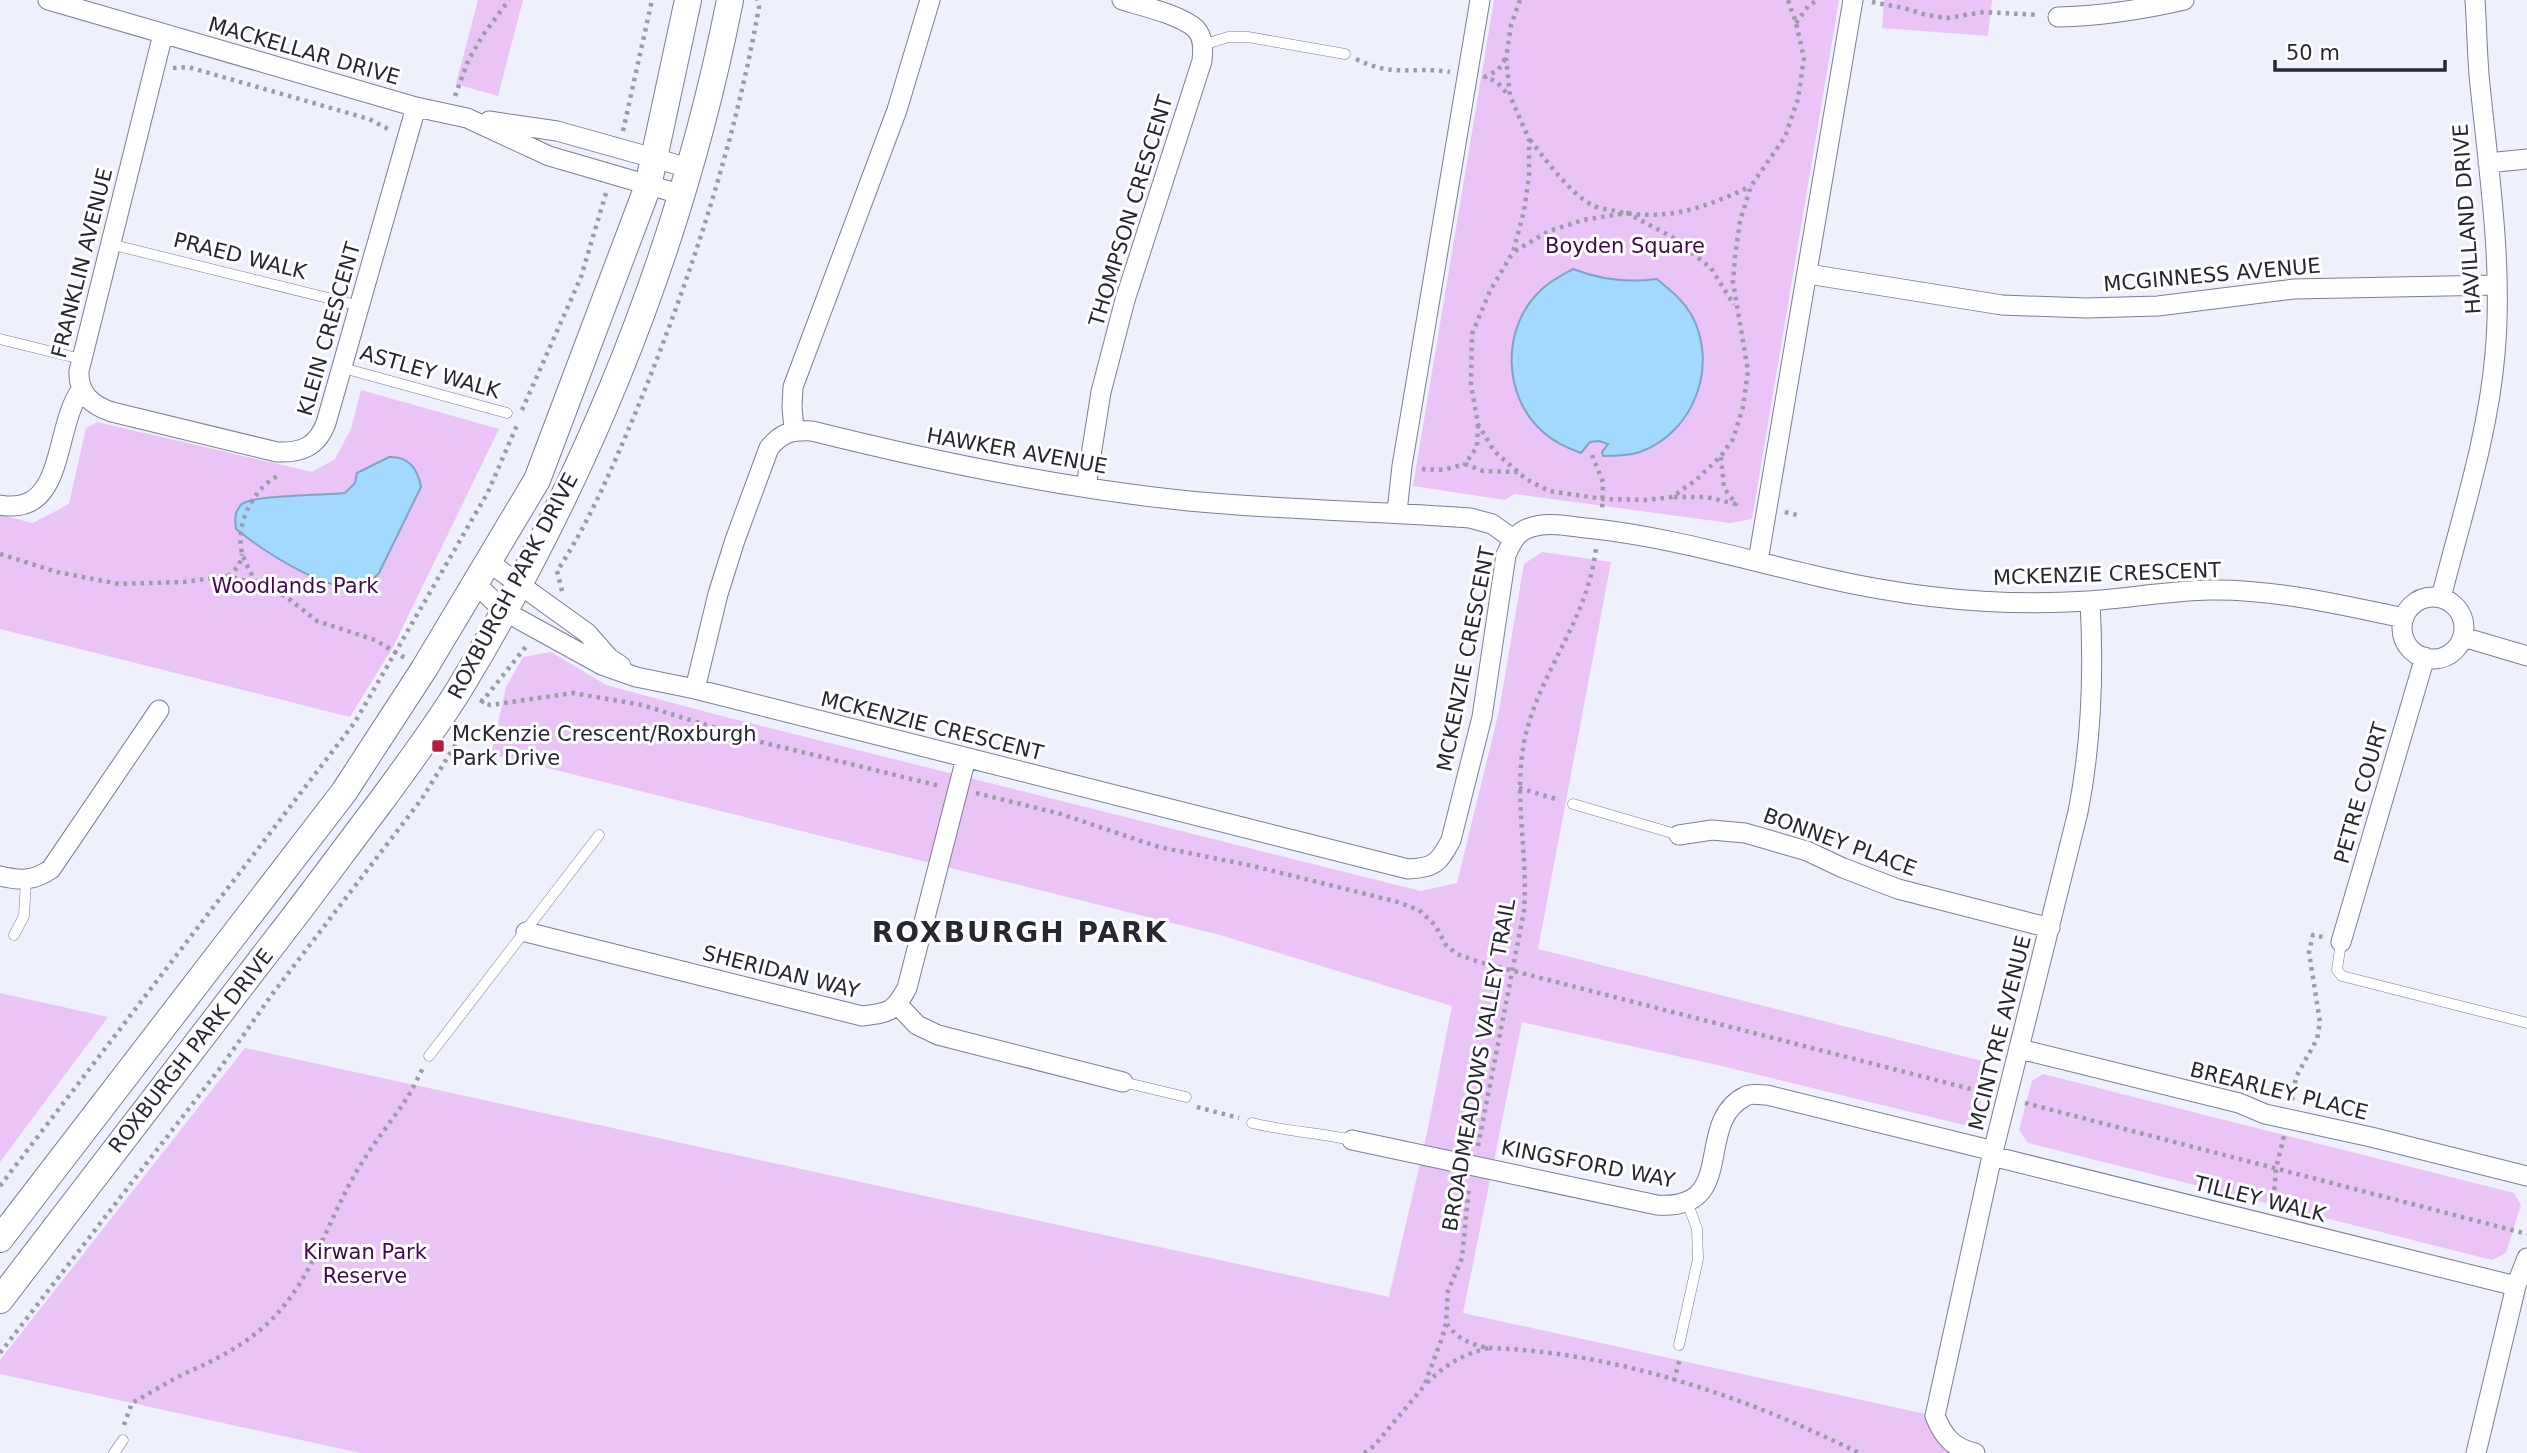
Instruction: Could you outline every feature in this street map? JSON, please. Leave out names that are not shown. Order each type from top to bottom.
[{"type":"street","name":"MACKELLAR DRIVE","points":[[48,0],[416,107],[557,131],[689,168]]},
{"type":"street","name":"ROXBURGH PARK DRIVE","points":[[0,1239],[344,792],[424,669],[537,480],[648,186],[688,0]]},
{"type":"street","name":"ROXBURGH PARK DRIVE","points":[[0,1300],[309,898],[432,732],[504,611],[574,477],[632,342],[683,195],[720,53],[730,0]]},
{"type":"street","points":[[695,689],[728,562],[769,448],[779,436],[794,430],[793,387],[897,110],[930,0]]},
{"type":"street","points":[[1122,0],[1183,21],[1197,30],[1203,45]]},
{"type":"street","points":[[1397,512],[1402,466],[1477,76],[1480,0]]},
{"type":"street","points":[[2058,17],[2143,10],[2184,0]]},
{"type":"street","name":"HAVILLAND DRIVE","points":[[2441,598],[2491,392],[2495,352],[2497,285],[2494,224],[2479,81],[2475,0]]},
{"type":"street","points":[[1758,561],[1808,274],[1862,1]]},
{"type":"street","name":"FRANKLIN AVENUE","points":[[0,505],[24,506],[39,497],[52,475],[68,414],[81,390],[81,359],[163,34]]},
{"type":"street","name":"THOMPSON CRESCENT","points":[[1086,486],[1101,392],[1118,326],[1202,61],[1203,45]]},
{"type":"street","name":"KLEIN CRESCENT","points":[[81,390],[100,408],[112,412],[277,452],[293,452],[307,448],[321,436],[416,107]]},
{"type":"street","name":"MACKELLAR DRIVE","points":[[458,115],[548,156],[683,195]]},
{"type":"street","points":[[2488,163],[2527,159]]},
{"type":"street","name":"MCGINNESS AVENUE","points":[[1808,274],[2002,305],[2086,308],[2158,306],[2294,289],[2497,285]]},
{"type":"street","name":"HAWKER AVENUE","points":[[794,430],[812,431],[996,473],[1187,501],[1470,518],[1492,524],[1513,539]]},
{"type":"street","name":"MCKENZIE CRESCENT","points":[[482,572],[504,611],[602,665],[636,677],[695,689],[1408,869],[1427,868],[1442,858],[1451,840],[1482,718],[1506,555],[1513,539],[1525,529],[1544,523],[1660,540],[1850,584],[1954,600],[2021,603],[2090,601],[2210,590],[2261,592],[2404,618]]},
{"type":"street","name":"MCKENZIE CRESCENT","points":[[482,572],[519,582],[587,633],[609,657],[636,677]]},
{"type":"street","points":[[2427,597],[2441,598],[2459,609],[2463,619],[2463,637],[2451,653],[2441,658],[2425,657],[2415,653],[2407,645],[2403,635],[2404,618],[2417,602],[2427,597]]},
{"type":"street","name":"MCINTYRE AVENUE","points":[[1975,1453],[1960,1450],[1943,1435],[1935,1416],[1993,1153],[2050,928],[2088,763],[2092,701],[2090,601]]},
{"type":"street","points":[[2463,637],[2527,656]]},
{"type":"street","name":"PETRE COURT","points":[[2341,942],[2425,657]]},
{"type":"street","points":[[0,876],[26,880],[40,877],[51,869],[159,710]]},
{"type":"street","points":[[966,758],[907,988],[898,1006],[917,1025],[938,1035],[1123,1082]]},
{"type":"street","name":"BONNEY PLACE","points":[[1679,835],[1712,830],[1745,833],[1807,852],[1898,889],[2050,928]]},
{"type":"street","name":"SHERIDAN WAY","points":[[526,932],[862,1016],[882,1014],[898,1006]]},
{"type":"street","name":"BREARLEY PLACE","points":[[2020,1049],[2239,1103],[2288,1120],[2371,1137],[2527,1176]]},
{"type":"street","name":"KINGSFORD WAY","points":[[1352,1140],[1673,1207],[1688,1204],[1700,1194],[1707,1181],[1721,1124],[1729,1110],[1747,1095],[1767,1095],[1993,1153]]},
{"type":"street","name":"TILLEY WALK","points":[[1993,1153],[2516,1286]]},
{"type":"street","points":[[2476,1453],[2516,1286],[2527,1258]]},
{"type":"lane","points":[[1203,45],[1228,37],[1248,37],[1345,54]]},
{"type":"lane","name":"PRAED WALK","points":[[110,244],[360,306]]},
{"type":"lane","points":[[0,339],[81,359]]},
{"type":"lane","name":"ASTLEY WALK","points":[[342,368],[507,414]]},
{"type":"lane","name":"BONNEY PLACE","points":[[1573,804],[1679,835]]},
{"type":"lane","points":[[429,1056],[599,835]]},
{"type":"lane","points":[[14,935],[24,916],[26,880]]},
{"type":"lane","points":[[2341,942],[2337,970],[2342,975],[2527,1023]]},
{"type":"lane","points":[[1123,1082],[1186,1097]]},
{"type":"lane","points":[[1252,1123],[1352,1140]]},
{"type":"lane","points":[[1679,1345],[1698,1259],[1697,1229],[1688,1204]]},
{"type":"lane","points":[[114,1453],[123,1440]]},
{"type":"path","points":[[458,115],[468,61],[483,34],[509,0]]},
{"type":"path","points":[[618,148],[652,0]]},
{"type":"path","points":[[1520,0],[1511,25],[1506,58],[1510,96],[1529,139],[1562,180],[1594,206],[1627,213],[1672,237],[1711,268],[1737,308]]},
{"type":"path","points":[[1672,497],[1696,480],[1721,456],[1733,439],[1743,407],[1748,371],[1734,282],[1735,257],[1740,221],[1751,186],[1785,137],[1798,99],[1804,58],[1797,23],[1788,0]]},
{"type":"path","points":[[1797,23],[1809,5],[1818,0]]},
{"type":"path","points":[[1862,1],[1947,18],[1984,12],[2058,17]]},
{"type":"path","points":[[1345,54],[1371,67],[1393,72],[1438,70],[1477,76],[1497,82],[1510,96]]},
{"type":"path","points":[[1477,76],[1498,70],[1506,58]]},
{"type":"path","points":[[155,65],[175,69],[188,66],[369,119],[408,136]]},
{"type":"path","points":[[1519,472],[1483,471],[1465,464],[1477,447],[1478,424],[1471,385],[1472,334],[1490,291],[1513,252],[1524,211],[1529,176],[1529,139]]},
{"type":"path","points":[[0,1186],[355,722],[499,470],[529,391],[581,277],[611,175]]},
{"type":"path","points":[[1513,252],[1549,231],[1583,220],[1627,213],[1676,214],[1713,204],[1751,186]]},
{"type":"path","points":[[1478,424],[1494,451],[1526,479],[1549,491],[1604,499],[1706,497],[1736,504],[1724,488],[1721,456]]},
{"type":"path","points":[[1592,455],[1603,482],[1604,499]]},
{"type":"path","points":[[228,576],[239,566],[245,514],[258,492],[280,474],[290,473]]},
{"type":"path","name":"BROADMEADOWS VALLEY TRAIL","points":[[1364,1453],[1374,1446],[1424,1386],[1446,1323],[1448,1291],[1462,1258],[1465,1215],[1524,911],[1526,883],[1519,788],[1528,727],[1584,601],[1595,556],[1604,499]]},
{"type":"path","points":[[242,553],[256,584]]},
{"type":"path","points":[[0,554],[57,572],[118,584],[184,582],[228,576],[285,596],[317,621],[375,640],[424,669]]},
{"type":"path","points":[[476,712],[533,638]]},
{"type":"path","points":[[460,689],[490,705],[573,693],[631,703],[761,742],[938,786],[958,787],[1061,814],[1159,847],[1254,866],[1398,902],[1419,910],[1435,925],[1446,945],[1457,954],[1514,971]]},
{"type":"path","points":[[0,1353],[162,1145],[273,993],[421,800],[469,723]]},
{"type":"path","points":[[1519,788],[1573,804]]},
{"type":"path","points":[[2264,1224],[2274,1196],[2276,1168],[2296,1077],[2317,1039],[2320,1022],[2309,952],[2313,934],[2341,942]]},
{"type":"path","points":[[123,1440],[132,1403],[186,1373],[221,1358],[254,1335],[285,1304],[330,1229],[363,1160],[406,1100],[429,1056]]},
{"type":"path","points":[[1186,1097],[1196,1107],[1252,1123]]},
{"type":"path","points":[[2517,1230],[2527,1234]]},
{"type":"path","points":[[1446,1323],[1456,1336],[1470,1345],[1489,1349],[1527,1350],[1662,1377],[1766,1412],[1860,1453]]},
{"type":"path","points":[[1424,1386],[1442,1367],[1457,1358],[1489,1349]]},
{"type":"green space","points":[[478,0],[523,0],[498,96],[456,84]]},
{"type":"green space","name":"Boyden Square","points":[[1494,0],[1839,0],[1752,519],[1730,523],[1514,494],[1505,500],[1413,486]]},
{"type":"green space","points":[[1884,0],[1992,0],[1988,36],[1882,28]]},
{"type":"green space","name":"Woodlands Park","points":[[361,390],[499,429],[393,647],[350,717],[0,629],[0,515],[33,523],[69,504],[86,428],[97,422],[312,472],[335,459],[351,429]]},
{"type":"green space","name":"Kirwan Park Reserve","points":[[1542,552],[1611,562],[1538,949],[1990,1063],[1977,1118],[1964,1125],[1722,1066],[1522,1022],[1463,1313],[1935,1416],[1975,1453],[360,1453],[0,1374],[0,1360],[245,1048],[1389,1297],[1427,1133],[1452,1006],[1220,935],[491,754],[506,687],[523,657],[551,652],[606,685],[1421,891],[1457,883],[1499,711],[1524,564]]},
{"type":"green space","points":[[0,993],[108,1017],[0,1162]]},
{"type":"green space","points":[[2043,1074],[2514,1193],[2521,1205],[2506,1253],[2492,1260],[2028,1143],[2019,1130],[2032,1081]]},
{"type":"water","points":[[1573,269],[1614,280],[1657,279],[1684,304],[1699,333],[1703,354],[1702,374],[1688,413],[1675,429],[1659,442],[1640,452],[1603,456],[1602,452],[1608,444],[1599,441],[1590,442],[1581,453],[1571,449],[1543,432],[1520,400],[1512,361],[1513,342],[1519,323],[1528,305],[1541,290]]},
{"type":"water","points":[[389,457],[402,459],[411,465],[418,475],[421,487],[379,573],[368,584],[354,587],[319,579],[280,560],[236,529],[236,513],[242,504],[274,497],[345,493],[355,483],[357,473]]},
{"type":"place","name":"McKenzie Crescent/Roxburgh Park Drive","points":[[438,746]]},
{"type":"district","name":"ROXBURGH PARK","points":[[1020,932]]}]
